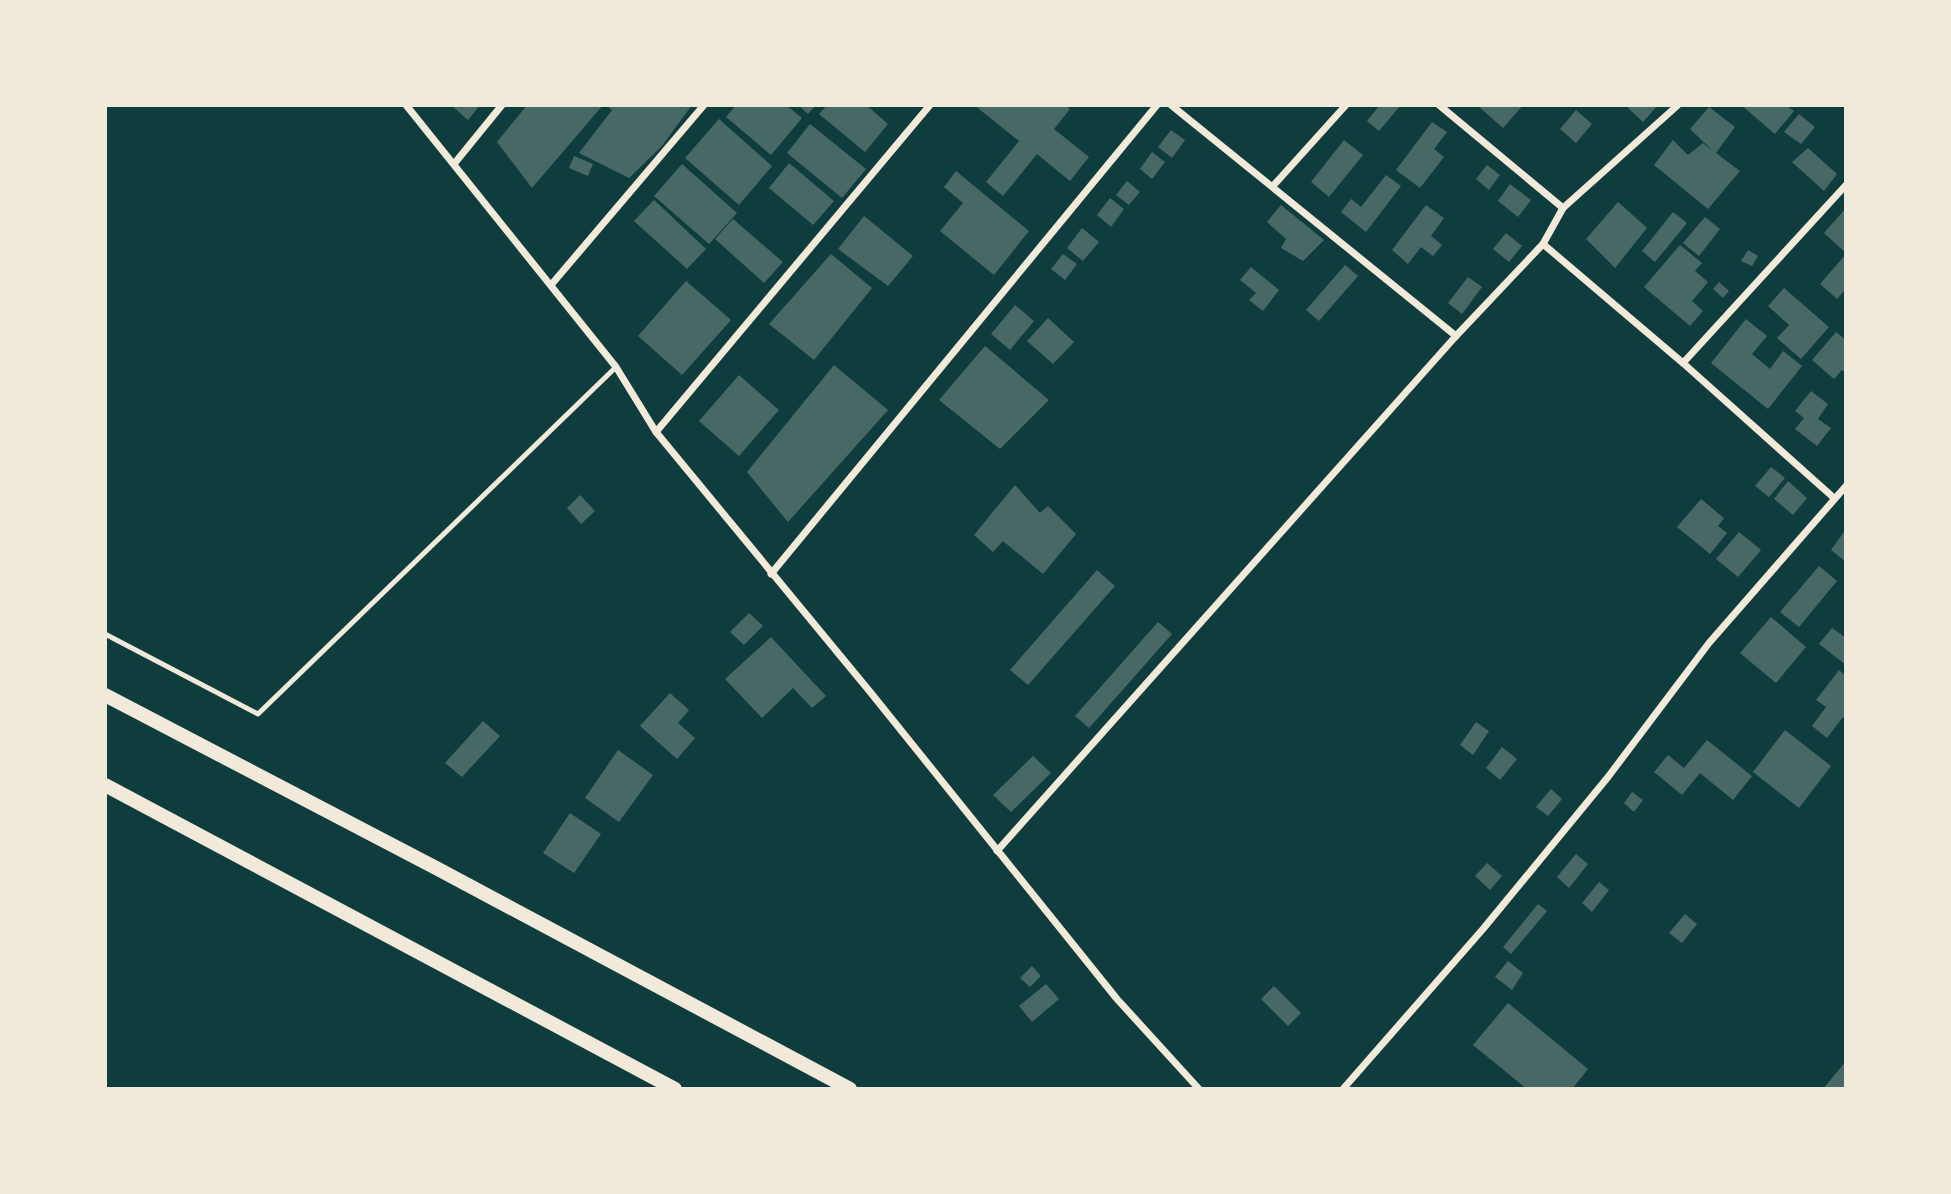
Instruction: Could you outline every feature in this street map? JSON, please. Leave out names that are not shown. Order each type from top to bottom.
[{"type":"main road","points":[[105,695],[451,875],[850,1089]]},
{"type":"main road","points":[[105,785],[675,1089]]},
{"type":"street","points":[[406,105],[616,367],[656,432],[871,693],[1117,999],[1199,1089]]},
{"type":"street","points":[[454,164],[502,105]]},
{"type":"street","points":[[551,285],[704,105]]},
{"type":"street","points":[[656,432],[930,105]]},
{"type":"street","points":[[771,574],[1157,105]]},
{"type":"street","points":[[1171,105],[1456,336]]},
{"type":"street","points":[[1273,186],[1346,105]]},
{"type":"street","points":[[1439,105],[1563,208]]},
{"type":"street","points":[[997,851],[1456,336],[1543,244],[1563,208],[1678,105]]},
{"type":"street","points":[[1683,363],[1846,186]]},
{"type":"street","points":[[1543,244],[1683,363],[1834,498]]},
{"type":"street","points":[[1343,1089],[1492,919],[1608,777],[1709,643],[1846,486]]},
{"type":"lane","points":[[105,634],[258,714],[616,367]]},
{"type":"building","points":[[451,105],[480,105],[468,120]]},
{"type":"building","points":[[527,105],[603,105],[532,188],[497,142]]},
{"type":"building","points":[[606,105],[692,105],[662,146],[629,178],[579,153],[612,110]]},
{"type":"building","points":[[736,105],[786,105],[802,118],[771,155],[726,117]]},
{"type":"building","points":[[798,105],[816,105],[808,114]]},
{"type":"building","points":[[827,105],[866,105],[888,124],[865,152],[819,114]]},
{"type":"building","points":[[974,105],[1065,105],[1070,109],[1054,129],[1089,157],[1070,181],[1037,154],[1003,196],[986,182],[1019,141]]},
{"type":"building","points":[[1380,105],[1401,105],[1379,131],[1367,121]]},
{"type":"building","points":[[1477,105],[1523,105],[1503,128]]},
{"type":"building","points":[[1631,105],[1658,105],[1643,122],[1628,108]]},
{"type":"building","points":[[1741,105],[1786,105],[1794,111],[1775,134]]},
{"type":"building","points":[[1709,107],[1735,127],[1716,153],[1740,171],[1708,209],[1654,165],[1673,140],[1688,155],[1703,143],[1713,151],[1690,129]]},
{"type":"building","points":[[1576,110],[1592,124],[1576,143],[1560,129]]},
{"type":"building","points":[[1799,114],[1815,127],[1801,144],[1784,132]]},
{"type":"building","points":[[719,119],[772,166],[739,205],[685,158]]},
{"type":"building","points":[[1432,122],[1447,132],[1434,149],[1444,157],[1420,188],[1396,170]]},
{"type":"building","points":[[810,124],[866,169],[842,198],[787,153]]},
{"type":"building","points":[[1171,130],[1185,140],[1172,158],[1158,147]]},
{"type":"building","points":[[1344,140],[1363,155],[1329,197],[1311,182]]},
{"type":"building","points":[[1808,148],[1837,174],[1824,191],[1792,162]]},
{"type":"building","points":[[1152,152],[1165,162],[1152,179],[1140,169]]},
{"type":"building","points":[[574,156],[593,164],[588,176],[569,168]]},
{"type":"building","points":[[789,163],[834,201],[813,225],[769,188]]},
{"type":"building","points":[[682,164],[737,213],[709,244],[654,196]]},
{"type":"building","points":[[1487,165],[1500,175],[1489,190],[1476,179]]},
{"type":"building","points":[[956,171],[1029,231],[994,275],[940,231],[963,203],[944,187]]},
{"type":"building","points":[[1386,175],[1401,186],[1366,232],[1341,212],[1351,199],[1361,207]]},
{"type":"building","points":[[1127,181],[1140,192],[1129,205],[1116,195]]},
{"type":"building","points":[[1510,184],[1531,200],[1518,217],[1498,201]]},
{"type":"building","points":[[1110,198],[1124,209],[1111,227],[1097,215]]},
{"type":"building","points":[[654,200],[706,249],[687,269],[634,221]]},
{"type":"building","points":[[1618,202],[1647,228],[1615,268],[1586,239]]},
{"type":"building","points":[[1281,205],[1324,240],[1303,261],[1281,248],[1286,239],[1267,222]]},
{"type":"building","points":[[1426,205],[1444,218],[1431,236],[1442,245],[1433,256],[1421,247],[1408,264],[1392,250]]},
{"type":"building","points":[[1846,208],[1846,253],[1824,233]]},
{"type":"building","points":[[1673,212],[1687,223],[1655,262],[1642,251]]},
{"type":"building","points":[[864,216],[913,256],[888,286],[838,249]]},
{"type":"building","points":[[1705,217],[1720,229],[1699,256],[1683,243]]},
{"type":"building","points":[[733,219],[783,262],[764,283],[715,239]]},
{"type":"building","points":[[1082,228],[1099,242],[1083,261],[1067,248]]},
{"type":"building","points":[[1506,233],[1522,246],[1509,262],[1493,249]]},
{"type":"building","points":[[1680,245],[1702,263],[1695,271],[1708,282],[1692,301],[1703,311],[1690,326],[1644,287]]},
{"type":"building","points":[[1748,250],[1758,256],[1752,266],[1741,261]]},
{"type":"building","points":[[831,254],[872,288],[814,360],[769,324]]},
{"type":"building","points":[[1063,254],[1077,264],[1065,280],[1051,269]]},
{"type":"building","points":[[1846,254],[1846,289],[1837,299],[1820,284]]},
{"type":"building","points":[[1345,265],[1358,276],[1319,321],[1306,310]]},
{"type":"building","points":[[1251,267],[1279,290],[1263,311],[1249,300],[1256,293],[1240,280]]},
{"type":"building","points":[[1468,277],[1482,287],[1462,314],[1448,303]]},
{"type":"building","points":[[686,281],[731,320],[682,375],[638,336]]},
{"type":"building","points":[[1719,282],[1729,291],[1723,298],[1713,289]]},
{"type":"building","points":[[1784,288],[1829,327],[1801,359],[1777,338],[1789,325],[1768,306]]},
{"type":"building","points":[[1015,305],[1034,321],[1010,350],[991,334]]},
{"type":"building","points":[[1048,318],[1074,342],[1053,364],[1027,341]]},
{"type":"building","points":[[1746,319],[1767,336],[1752,354],[1770,369],[1783,351],[1802,366],[1768,409],[1711,363]]},
{"type":"building","points":[[1836,332],[1846,340],[1846,373],[1842,370],[1834,379],[1812,360]]},
{"type":"building","points":[[985,346],[1049,400],[1000,449],[939,400]]},
{"type":"building","points":[[834,365],[888,410],[788,522],[747,472]]},
{"type":"building","points":[[739,375],[779,410],[739,456],[699,421]]},
{"type":"building","points":[[1811,391],[1828,404],[1818,419],[1831,428],[1817,446],[1795,429],[1804,418],[1795,411]]},
{"type":"building","points":[[1771,467],[1785,478],[1769,497],[1755,486]]},
{"type":"building","points":[[1788,481],[1807,498],[1793,515],[1774,499]]},
{"type":"building","points":[[1015,485],[1040,513],[1048,506],[1076,534],[1043,574],[1003,541],[993,552],[974,535]]},
{"type":"building","points":[[580,495],[595,511],[581,524],[567,508]]},
{"type":"building","points":[[1701,499],[1724,518],[1718,526],[1727,533],[1710,554],[1677,527]]},
{"type":"building","points":[[1846,529],[1846,562],[1831,550]]},
{"type":"building","points":[[1739,532],[1761,550],[1738,577],[1716,559]]},
{"type":"building","points":[[1819,566],[1837,581],[1799,627],[1780,612]]},
{"type":"building","points":[[1097,570],[1115,586],[1028,685],[1010,670]]},
{"type":"building","points":[[749,613],[763,626],[744,645],[730,632]]},
{"type":"building","points":[[1771,617],[1806,647],[1776,683],[1740,653]]},
{"type":"building","points":[[1158,622],[1172,634],[1089,728],[1075,716]]},
{"type":"building","points":[[1832,628],[1846,638],[1846,665],[1819,644]]},
{"type":"building","points":[[771,637],[826,696],[812,708],[793,688],[762,718],[725,679]]},
{"type":"building","points":[[1839,670],[1846,676],[1846,720],[1843,717],[1827,738],[1812,726],[1826,707],[1816,700]]},
{"type":"building","points":[[670,693],[689,710],[678,723],[695,738],[677,759],[640,726]]},
{"type":"building","points":[[483,721],[500,736],[462,777],[445,763]]},
{"type":"building","points":[[1476,722],[1489,731],[1473,755],[1460,745]]},
{"type":"building","points":[[1785,730],[1831,766],[1799,808],[1753,772]]},
{"type":"building","points":[[1707,740],[1752,776],[1733,800],[1700,773],[1682,795],[1654,772],[1668,755],[1684,768]]},
{"type":"building","points":[[1502,747],[1517,759],[1500,780],[1486,768]]},
{"type":"building","points":[[618,750],[653,775],[619,822],[585,798]]},
{"type":"building","points":[[1033,756],[1051,773],[1011,812],[993,795]]},
{"type":"building","points":[[1551,789],[1562,799],[1548,816],[1536,807]]},
{"type":"building","points":[[1632,792],[1643,800],[1634,812],[1624,803]]},
{"type":"building","points":[[570,813],[601,834],[574,873],[543,853]]},
{"type":"building","points":[[1576,854],[1588,864],[1569,888],[1557,877]]},
{"type":"building","points":[[1487,863],[1502,876],[1490,890],[1475,876]]},
{"type":"building","points":[[1599,882],[1609,890],[1592,912],[1582,903]]},
{"type":"building","points":[[1538,904],[1547,911],[1511,954],[1503,947]]},
{"type":"building","points":[[1685,914],[1697,924],[1682,943],[1669,933]]},
{"type":"building","points":[[1508,961],[1523,973],[1512,990],[1495,977]]},
{"type":"building","points":[[1032,966],[1041,976],[1030,987],[1020,978]]},
{"type":"building","points":[[1046,984],[1059,999],[1032,1022],[1019,1006]]},
{"type":"building","points":[[1274,986],[1301,1013],[1288,1026],[1261,999]]},
{"type":"building","points":[[1508,1003],[1588,1069],[1572,1089],[1527,1089],[1473,1045]]},
{"type":"building","points":[[1846,1061],[1846,1089],[1823,1089]]}]
